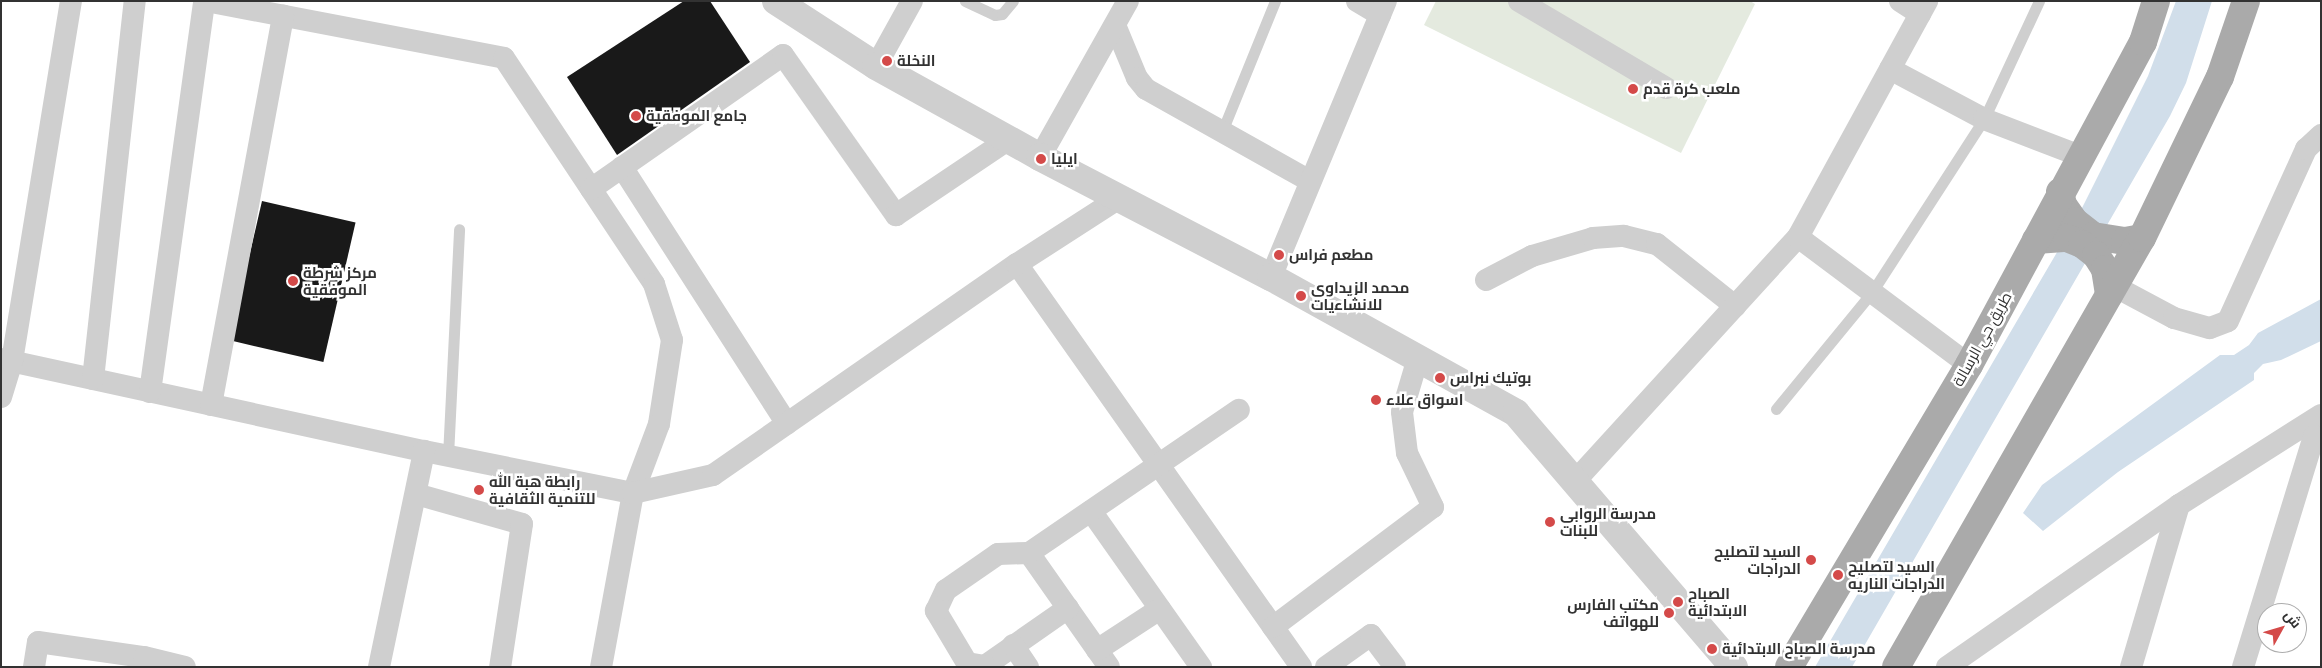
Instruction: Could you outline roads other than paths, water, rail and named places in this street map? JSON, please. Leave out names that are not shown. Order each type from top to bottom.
[{"type":"main road","name":"طريق حي الرسالة","points":[[1790,667],[2043,239],[2143,42],[2156,1]]},
{"type":"main road","points":[[1896,667],[2109,283],[2129,239],[2220,77],[2246,1]]},
{"type":"main road","points":[[2063,202],[2082,230],[2093,236],[2129,239]]},
{"type":"main road","points":[[2043,239],[2067,238],[2082,244],[2096,255],[2109,283]]},
{"type":"street","points":[[1,397],[71,1]]},
{"type":"street","points":[[93,379],[135,1]]},
{"type":"street","points":[[150,392],[205,1],[504,58],[654,284],[672,340],[659,424],[632,493],[601,667]]},
{"type":"street","points":[[776,1],[876,66],[1040,157],[1121,197],[1271,277],[1516,414],[1576,480],[1734,667]]},
{"type":"street","points":[[876,66],[912,1]]},
{"type":"street","points":[[1040,157],[1128,1]]},
{"type":"street","points":[[1271,277],[1383,8],[1357,1]]},
{"type":"street","points":[[1519,1],[1666,88]]},
{"type":"street","points":[[1576,480],[1798,236],[1924,8],[1900,1]]},
{"type":"street","points":[[211,405],[283,16]]},
{"type":"street","points":[[1115,26],[1137,78],[1146,89],[1221,134],[1310,181]]},
{"type":"street","points":[[591,189],[783,55],[896,215],[1009,139]]},
{"type":"street","points":[[1890,69],[1984,119],[2083,157]]},
{"type":"street","points":[[2109,283],[2174,318],[2210,328],[2228,321],[2306,149],[2321,135]]},
{"type":"street","points":[[622,168],[787,424]]},
{"type":"street","points":[[7,360],[424,451],[632,493],[713,475],[1017,264],[1121,197]]},
{"type":"street","points":[[1486,280],[1532,256],[1592,238],[1624,236],[1657,244],[1735,306]]},
{"type":"street","points":[[1798,236],[1969,365]]},
{"type":"street","points":[[1017,264],[1301,667]]},
{"type":"street","points":[[1273,627],[1433,507],[1407,453],[1402,412],[1418,358]]},
{"type":"street","points":[[1068,608],[1013,645],[986,666],[967,663],[936,611],[946,590],[998,554],[1029,553],[1238,410]]},
{"type":"street","points":[[2243,667],[2310,435],[2321,415]]},
{"type":"street","points":[[1947,667],[2179,505],[2310,435]]},
{"type":"street","points":[[379,667],[424,451]]},
{"type":"street","points":[[416,494],[522,524],[500,667]]},
{"type":"street","points":[[2131,667],[2179,505]]},
{"type":"street","points":[[1091,511],[1201,667]]},
{"type":"street","points":[[1029,553],[1103,658],[1160,609]]},
{"type":"street","points":[[1326,667],[1371,635],[1395,667]]},
{"type":"street","points":[[34,667],[38,642],[144,662],[185,667]]},
{"type":"street","points":[[1013,645],[1028,667]]},
{"type":"lane","points":[[965,1],[995,15],[1002,14],[1013,1]]},
{"type":"lane","points":[[1221,134],[1275,1]]},
{"type":"lane","points":[[1776,408],[1872,292],[1984,119],[2039,1]]},
{"type":"lane","points":[[448,456],[459,229]]},
{"type":"place","name":"النخلة","points":[[887,61]]},
{"type":"place","name":"ملعب كرة قدم","points":[[1633,89]]},
{"type":"place","name":"جامع الموفقية","points":[[636,116]]},
{"type":"place","name":"ايليا","points":[[1041,159]]},
{"type":"place","name":"مطعم فراس","points":[[1279,255]]},
{"type":"place","name":"مركز شرطة الموفقية","points":[[293,281]]},
{"type":"place","name":"محمد الزيداوي للانشاءيات","points":[[1301,296]]},
{"type":"place","name":"بوتيك نبراس","points":[[1440,378]]},
{"type":"place","name":"اسواق علاء","points":[[1376,400]]},
{"type":"place","name":"رابطة هبة الله للتنمية الثقافية","points":[[479,490]]},
{"type":"place","name":"مدرسة الروابي للبنات","points":[[1550,522]]},
{"type":"place","name":"السيد لتصليح الدراجات","points":[[1811,560]]},
{"type":"place","name":"السيد لتصليح الدراجات الناريه","points":[[1838,575]]},
{"type":"place","name":"الصباح الابتدائية","points":[[1678,602]]},
{"type":"place","name":"مكتب الفارس للهواتف","points":[[1669,613]]},
{"type":"place","name":"مدرسة الصباح الابتدائية","points":[[1712,649]]}]
